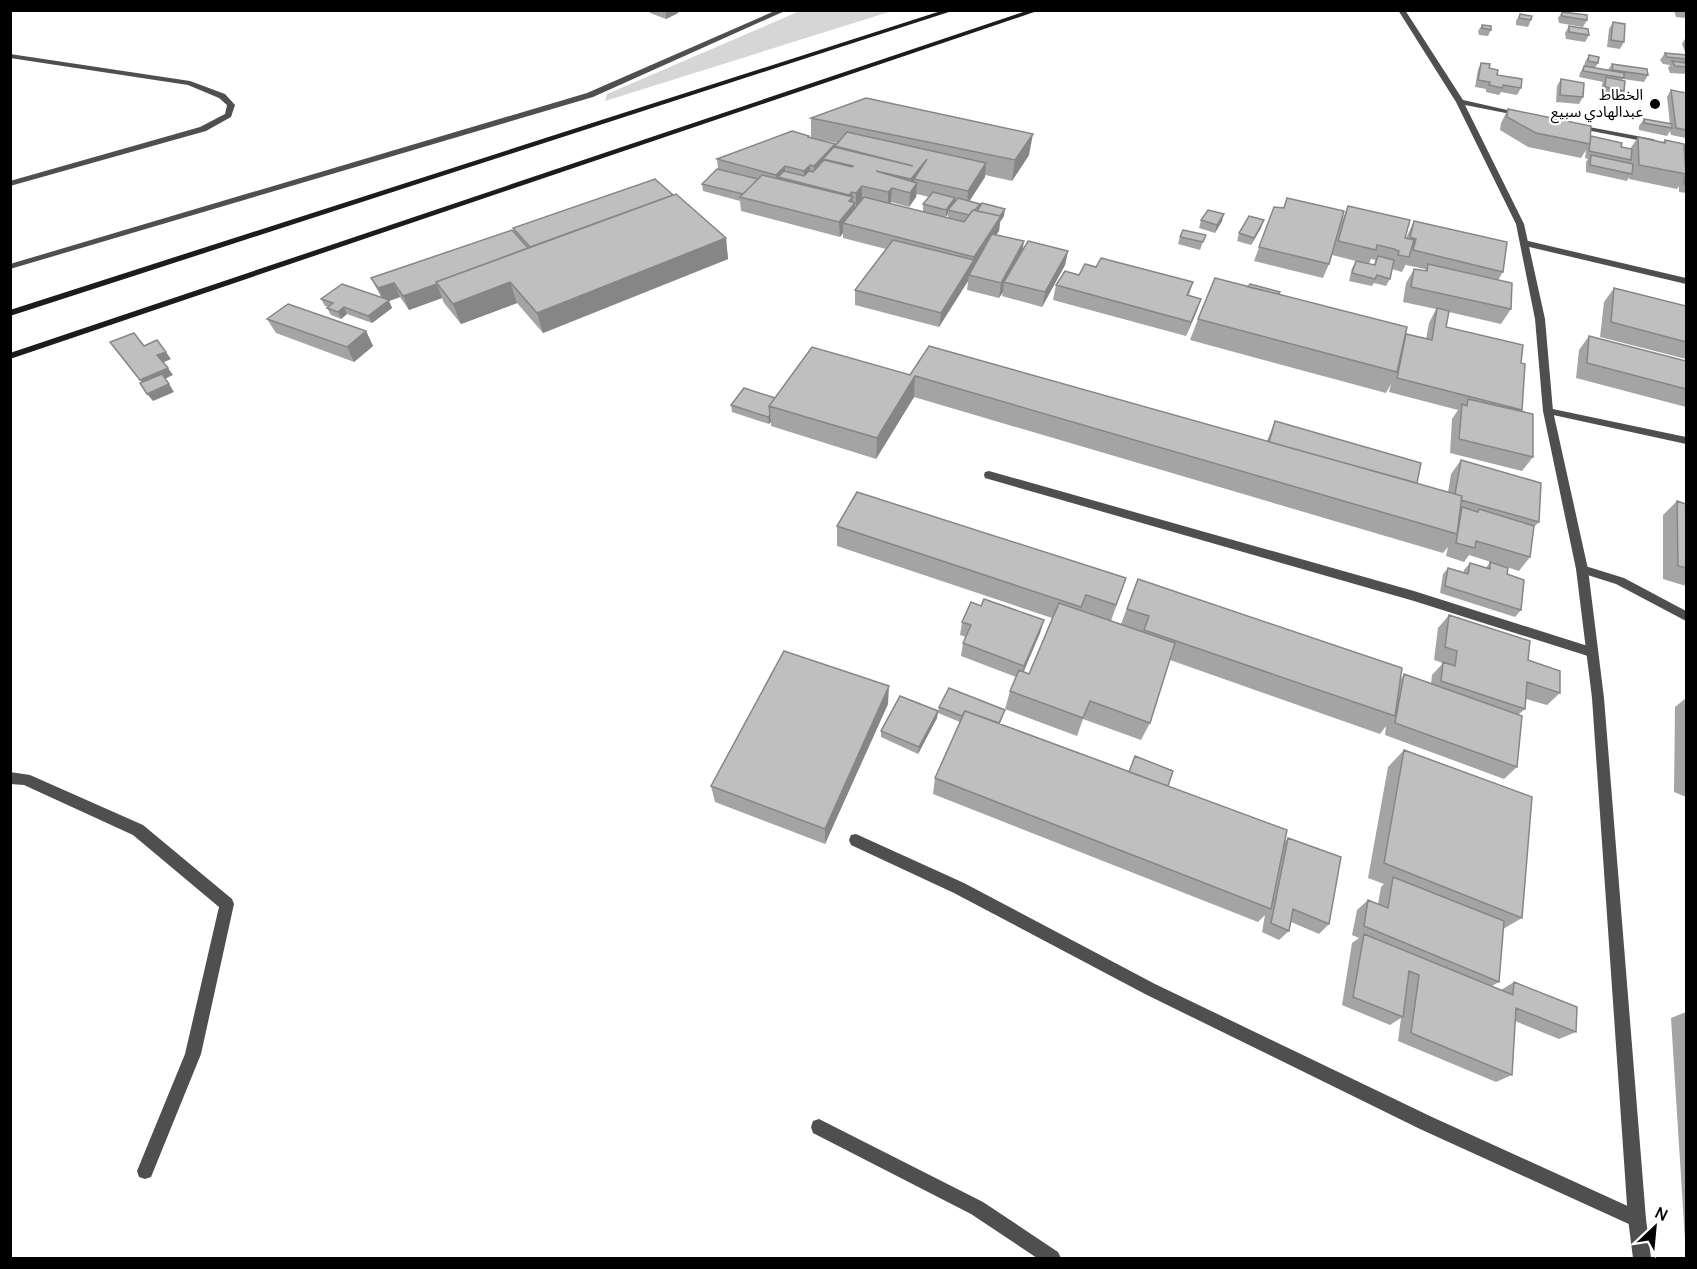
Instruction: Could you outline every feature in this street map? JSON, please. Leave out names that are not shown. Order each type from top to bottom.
[{"type":"main road","points":[[10,313],[952,10]]},
{"type":"main road","points":[[10,356],[1036,10]]},
{"type":"street","points":[[10,267],[590,95],[784,10]]},
{"type":"street","points":[[1401,10],[1460,102],[1520,224],[1540,319],[1548,411],[1582,569],[1598,698],[1637,1219],[1642,1258]]},
{"type":"street","points":[[10,56],[190,83],[222,96],[231,105],[228,115],[203,129],[10,184]]},
{"type":"street","points":[[1460,102],[1528,116]]},
{"type":"street","points":[[1562,123],[1664,144]]},
{"type":"street","points":[[1524,243],[1686,282]]},
{"type":"street","points":[[1548,411],[1686,441]]},
{"type":"street","points":[[989,475],[1414,596],[1591,652]]},
{"type":"street","points":[[1582,569],[1620,581],[1686,616]]},
{"type":"street","points":[[10,778],[25,779],[138,830],[227,904],[193,1054],[145,1171]]},
{"type":"street","points":[[856,840],[958,888],[1171,1000],[1426,1123],[1637,1219]]},
{"type":"street","points":[[819,1127],[977,1208],[1052,1258]]},
{"type":"shaded area","points":[[800,11],[892,11],[605,101],[607,94]]},
{"type":"building","points":[[1562,12],[1587,15],[1587,20],[1562,16]]},
{"type":"building","points":[[1520,14],[1532,16],[1531,20],[1519,18]]},
{"type":"building","points":[[1613,22],[1625,24],[1624,42],[1611,40]]},
{"type":"building","points":[[1482,25],[1491,26],[1491,30],[1482,28]]},
{"type":"building","points":[[1569,26],[1588,29],[1589,35],[1569,32]]},
{"type":"building","points":[[1665,53],[1686,55],[1686,59],[1667,57]]},
{"type":"building","points":[[1589,55],[1599,57],[1598,63],[1588,61]]},
{"type":"building","points":[[1672,61],[1686,63],[1686,67],[1675,66]]},
{"type":"building","points":[[1481,63],[1490,64],[1489,68],[1498,70],[1497,75],[1522,79],[1521,88],[1503,85],[1502,88],[1489,85],[1490,82],[1478,80]]},
{"type":"building","points":[[1612,64],[1647,69],[1648,75],[1613,70]]},
{"type":"building","points":[[1584,66],[1624,73],[1624,78],[1583,71]]},
{"type":"building","points":[[1606,77],[1625,81],[1624,91],[1605,87]]},
{"type":"building","points":[[1561,79],[1584,83],[1583,97],[1560,95]]},
{"type":"building","points":[[1671,90],[1686,93],[1686,130],[1676,128]]},
{"type":"building","points":[[866,98],[1033,134],[1015,160],[811,118]]},
{"type":"building","points":[[1508,109],[1591,126],[1590,144],[1536,133],[1507,117]]},
{"type":"building","points":[[1644,119],[1672,124],[1672,128],[1644,123]]},
{"type":"building","points":[[792,131],[835,144],[814,166],[810,165],[804,171],[785,166],[776,175],[717,159]]},
{"type":"building","points":[[847,132],[986,163],[968,191],[914,179],[927,159],[911,179],[876,171],[917,183],[910,193],[892,188],[888,192],[862,186],[856,193],[852,192],[849,195],[778,177],[784,171],[804,176],[809,171],[813,172],[824,160],[852,167],[823,159],[834,147],[913,166],[835,146]]},
{"type":"building","points":[[1591,136],[1622,143],[1621,147],[1632,149],[1631,160],[1589,151]]},
{"type":"building","points":[[1638,137],[1665,143],[1665,140],[1684,144],[1686,174],[1639,165]]},
{"type":"building","points":[[1591,155],[1633,164],[1632,174],[1590,165]]},
{"type":"building","points":[[717,169],[758,179],[743,194],[702,184]]},
{"type":"building","points":[[762,175],[853,197],[849,201],[855,203],[839,222],[740,197]]},
{"type":"building","points":[[655,179],[673,195],[530,247],[513,228]]},
{"type":"building","points":[[933,192],[955,198],[946,210],[923,204]]},
{"type":"building","points":[[676,194],[726,238],[537,313],[510,282],[453,304],[436,282]]},
{"type":"building","points":[[864,197],[964,222],[973,210],[1001,216],[974,257],[843,223]]},
{"type":"building","points":[[958,198],[980,204],[969,215],[948,210]]},
{"type":"building","points":[[1287,198],[1344,211],[1329,264],[1259,247],[1274,207],[1284,208]]},
{"type":"building","points":[[982,203],[1005,209],[1000,216],[977,211]]},
{"type":"building","points":[[1348,206],[1410,220],[1405,238],[1414,240],[1409,257],[1398,255],[1399,251],[1394,249],[1377,245],[1376,250],[1338,241]]},
{"type":"building","points":[[1208,210],[1224,214],[1217,225],[1201,220]]},
{"type":"building","points":[[1249,216],[1264,220],[1254,238],[1239,233]]},
{"type":"building","points":[[1414,221],[1507,242],[1503,272],[1413,250],[1416,239],[1410,237]]},
{"type":"building","points":[[512,230],[528,248],[403,296],[394,283],[378,288],[371,278]]},
{"type":"building","points":[[1183,230],[1206,235],[1203,242],[1180,237]]},
{"type":"building","points":[[992,234],[1024,241],[1001,283],[969,275]]},
{"type":"building","points":[[893,240],[974,260],[941,313],[855,290]]},
{"type":"building","points":[[1028,241],[1068,251],[1045,292],[1004,282]]},
{"type":"building","points":[[1378,256],[1394,260],[1390,279],[1377,275],[1375,279],[1352,273],[1356,261],[1375,265]]},
{"type":"building","points":[[1101,258],[1193,282],[1187,295],[1201,299],[1191,322],[1056,285],[1065,271],[1079,275],[1085,264],[1096,267]]},
{"type":"building","points":[[1428,264],[1512,283],[1511,309],[1411,287],[1414,269],[1427,271]]},
{"type":"building","points":[[1215,278],[1407,327],[1397,372],[1198,319]]},
{"type":"building","points":[[342,284],[389,300],[368,316],[344,307],[338,312],[327,308],[333,303],[321,299]]},
{"type":"building","points":[[1250,284],[1280,292],[1279,294],[1248,287]]},
{"type":"building","points":[[1614,288],[1686,306],[1686,342],[1611,322]]},
{"type":"building","points":[[288,304],[366,331],[347,347],[267,319]]},
{"type":"building","points":[[1437,308],[1449,311],[1446,327],[1523,345],[1521,363],[1525,364],[1522,410],[1397,378],[1406,334],[1432,340]]},
{"type":"building","points":[[134,333],[144,346],[157,340],[166,352],[157,355],[168,368],[140,380],[110,342]]},
{"type":"building","points":[[1589,336],[1686,361],[1686,389],[1587,363]]},
{"type":"building","points":[[929,346],[1462,496],[1457,534],[915,376],[877,438],[769,406],[812,347],[910,375]]},
{"type":"building","points":[[162,374],[169,384],[147,394],[140,383]]},
{"type":"building","points":[[744,388],[775,398],[769,406],[770,415],[768,417],[731,405]]},
{"type":"building","points":[[1468,399],[1533,414],[1533,457],[1459,439],[1462,404],[1467,406]]},
{"type":"building","points":[[1275,421],[1421,463],[1417,483],[1269,442]]},
{"type":"building","points":[[1461,460],[1541,483],[1539,522],[1461,500],[1462,496],[1455,494]]},
{"type":"building","points":[[857,492],[1126,578],[1116,605],[1086,595],[1081,607],[837,526]]},
{"type":"building","points":[[1677,501],[1686,504],[1686,568],[1678,566]]},
{"type":"building","points":[[1462,507],[1478,512],[1479,509],[1534,526],[1530,557],[1476,541],[1475,548],[1456,543]]},
{"type":"building","points":[[1490,562],[1508,568],[1507,574],[1524,580],[1521,610],[1445,586],[1448,568],[1468,574],[1470,563],[1490,569]]},
{"type":"building","points":[[1138,579],[1402,668],[1395,716],[1144,630],[1149,616],[1127,609]]},
{"type":"building","points":[[984,599],[1044,620],[1024,666],[963,643],[971,625],[962,622],[971,602],[981,606]]},
{"type":"building","points":[[1059,603],[1175,643],[1150,723],[1090,701],[1083,718],[1010,691],[1019,670],[1029,674]]},
{"type":"building","points":[[1449,615],[1530,641],[1528,660],[1560,671],[1560,693],[1527,682],[1525,709],[1441,681],[1443,662],[1455,666],[1457,651],[1445,647]]},
{"type":"building","points":[[784,651],[889,686],[825,829],[711,786]]},
{"type":"building","points":[[1404,674],[1522,716],[1517,767],[1395,723]]},
{"type":"building","points":[[949,688],[1005,710],[999,723],[965,711],[962,716],[939,707]]},
{"type":"building","points":[[900,696],[938,711],[919,747],[881,731]]},
{"type":"building","points":[[965,711],[1287,830],[1271,909],[935,778]]},
{"type":"building","points":[[1404,750],[1532,797],[1522,918],[1384,863]]},
{"type":"building","points":[[1135,756],[1173,771],[1168,786],[1129,772]]},
{"type":"building","points":[[1288,838],[1341,857],[1329,924],[1293,909],[1289,931],[1271,923]]},
{"type":"building","points":[[1393,877],[1504,921],[1499,982],[1364,926],[1368,900],[1388,908]]},
{"type":"building","points":[[1364,934],[1513,995],[1514,982],[1577,1007],[1576,1032],[1516,1008],[1512,1075],[1411,1033],[1419,975],[1409,971],[1403,1017],[1353,997]]},
{"type":"place","name":"الخطاط عبدالهادي سبيع","points":[[1655,104]]}]
